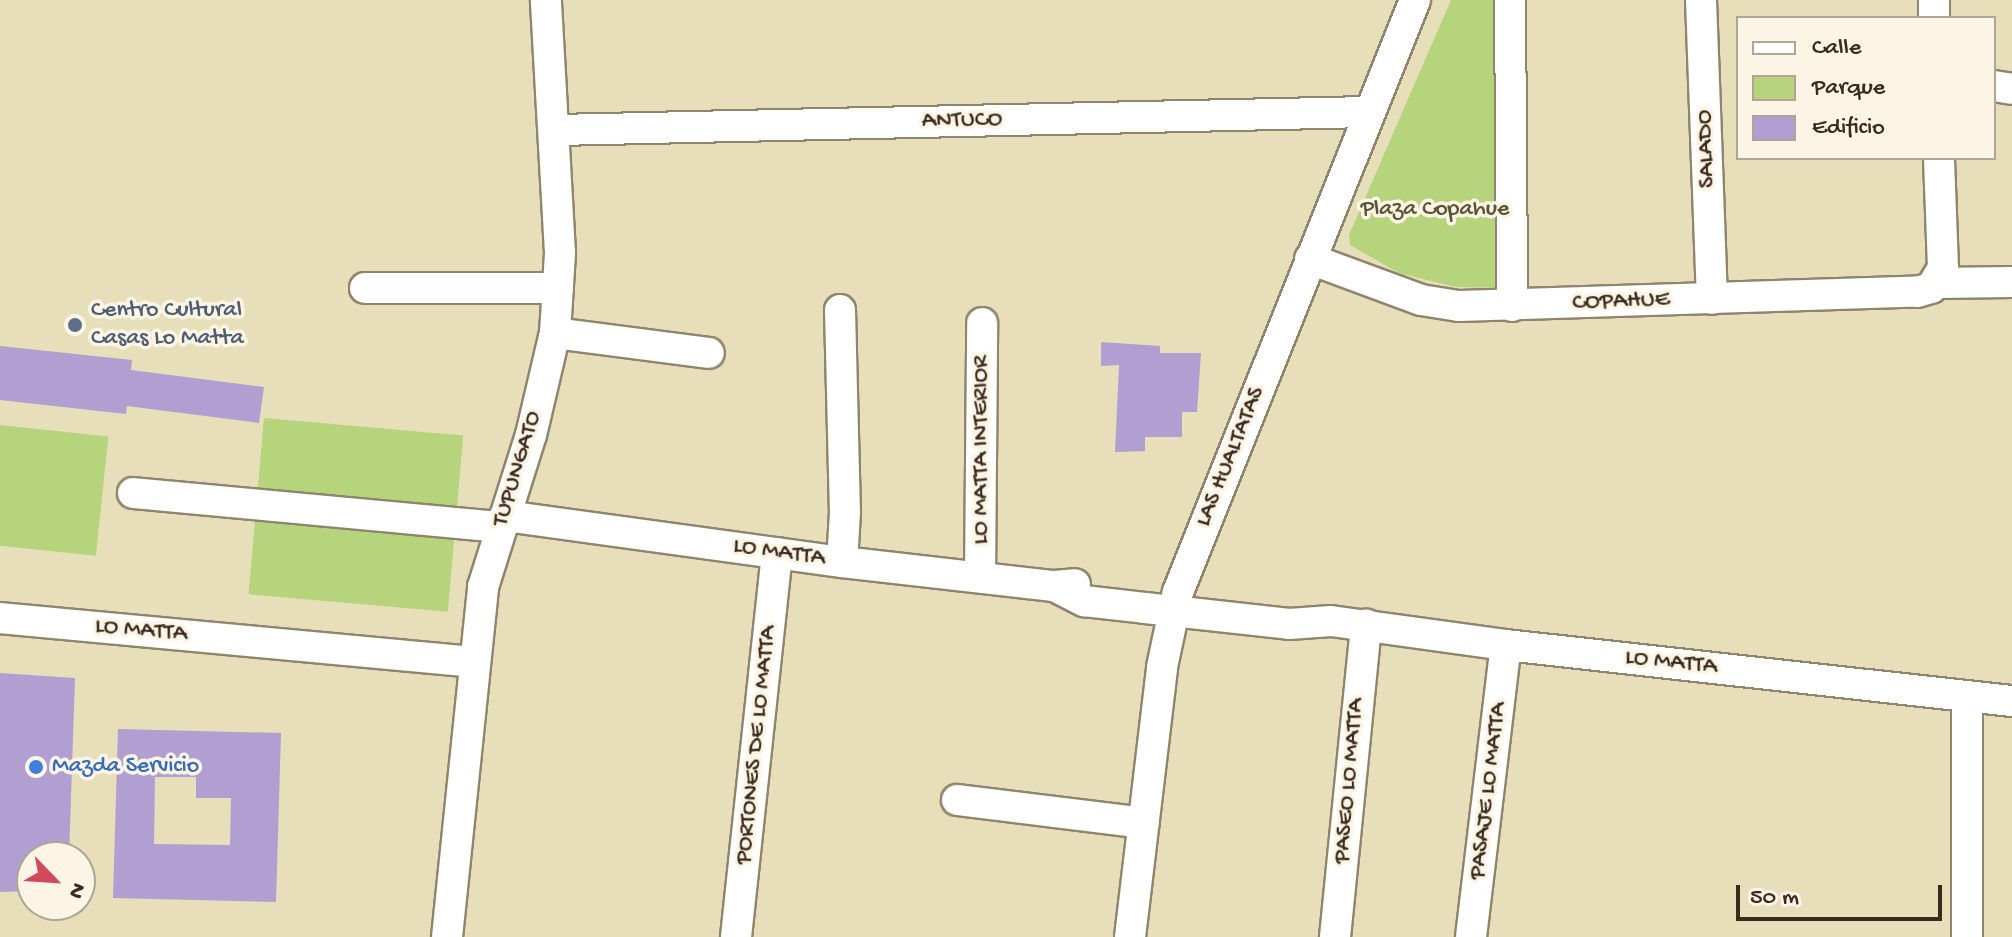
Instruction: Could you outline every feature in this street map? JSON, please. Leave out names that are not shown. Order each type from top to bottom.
[{"type":"street","name":"TUPUNGATO","points":[[447,937],[483,587],[531,435],[555,333],[558,288],[556,130],[546,0]]},
{"type":"street","name":"LAS HUALTATAS","points":[[1130,937],[1162,667],[1176,601],[1415,0]]},
{"type":"street","points":[[1510,0],[1512,306]]},
{"type":"street","name":"SALADO","points":[[1701,0],[1712,299]]},
{"type":"street","name":"ANTUCO","points":[[556,130],[1368,112]]},
{"type":"street","points":[[1936,283],[1944,259],[1939,160]]},
{"type":"street","name":"COPAHUE","points":[[1310,259],[1421,300],[1459,306],[1917,292],[1936,283],[2012,282]]},
{"type":"street","points":[[365,288],[558,288]]},
{"type":"street","points":[[840,310],[845,512],[842,562]]},
{"type":"street","name":"LO MATTA INTERIOR","points":[[980,577],[982,323]]},
{"type":"street","points":[[555,333],[709,353]]},
{"type":"street","name":"LO MATTA","points":[[133,493],[502,521],[1054,586],[1084,601],[1176,601],[1289,624],[1331,621],[1506,645],[2012,701]]},
{"type":"street","name":"PORTONES DE LO MATTA","points":[[736,937],[777,553]]},
{"type":"street","name":"LO MATTA","points":[[0,618],[474,662]]},
{"type":"street","name":"PASEO LO MATTA","points":[[1335,937],[1366,625]]},
{"type":"street","name":"PASAJE LO MATTA","points":[[1471,937],[1506,645]]},
{"type":"street","points":[[1967,696],[1967,937]]},
{"type":"street","points":[[957,800],[1144,823]]},
{"type":"green space","name":"Plaza Copahue","points":[[1451,0],[1502,0],[1505,288],[1455,287],[1399,273],[1350,245],[1349,235]]},
{"type":"green space","points":[[264,418],[463,435],[448,612],[249,594]]},
{"type":"green space","points":[[0,425],[108,436],[96,556],[0,546]]},
{"type":"building","points":[[1101,342],[1160,346],[1160,353],[1201,353],[1197,412],[1182,412],[1182,437],[1145,437],[1145,451],[1115,452],[1119,365],[1101,366]]},
{"type":"building","points":[[0,346],[132,360],[131,370],[264,387],[259,423],[127,406],[126,414],[0,400]]},
{"type":"building","name":"Mazda Servicio","points":[[0,673],[75,678],[70,841],[16,841],[16,892],[0,892]]},
{"type":"building","points":[[118,729],[281,733],[276,902],[113,898]],"holes":[[[155,777],[196,777],[196,798],[231,798],[230,845],[154,844]]]},
{"type":"place","name":"Centro Cultural Casas Lo Matta","points":[[75,325]]},
{"type":"place","name":"Mazda Servicio","points":[[36,767]]}]
